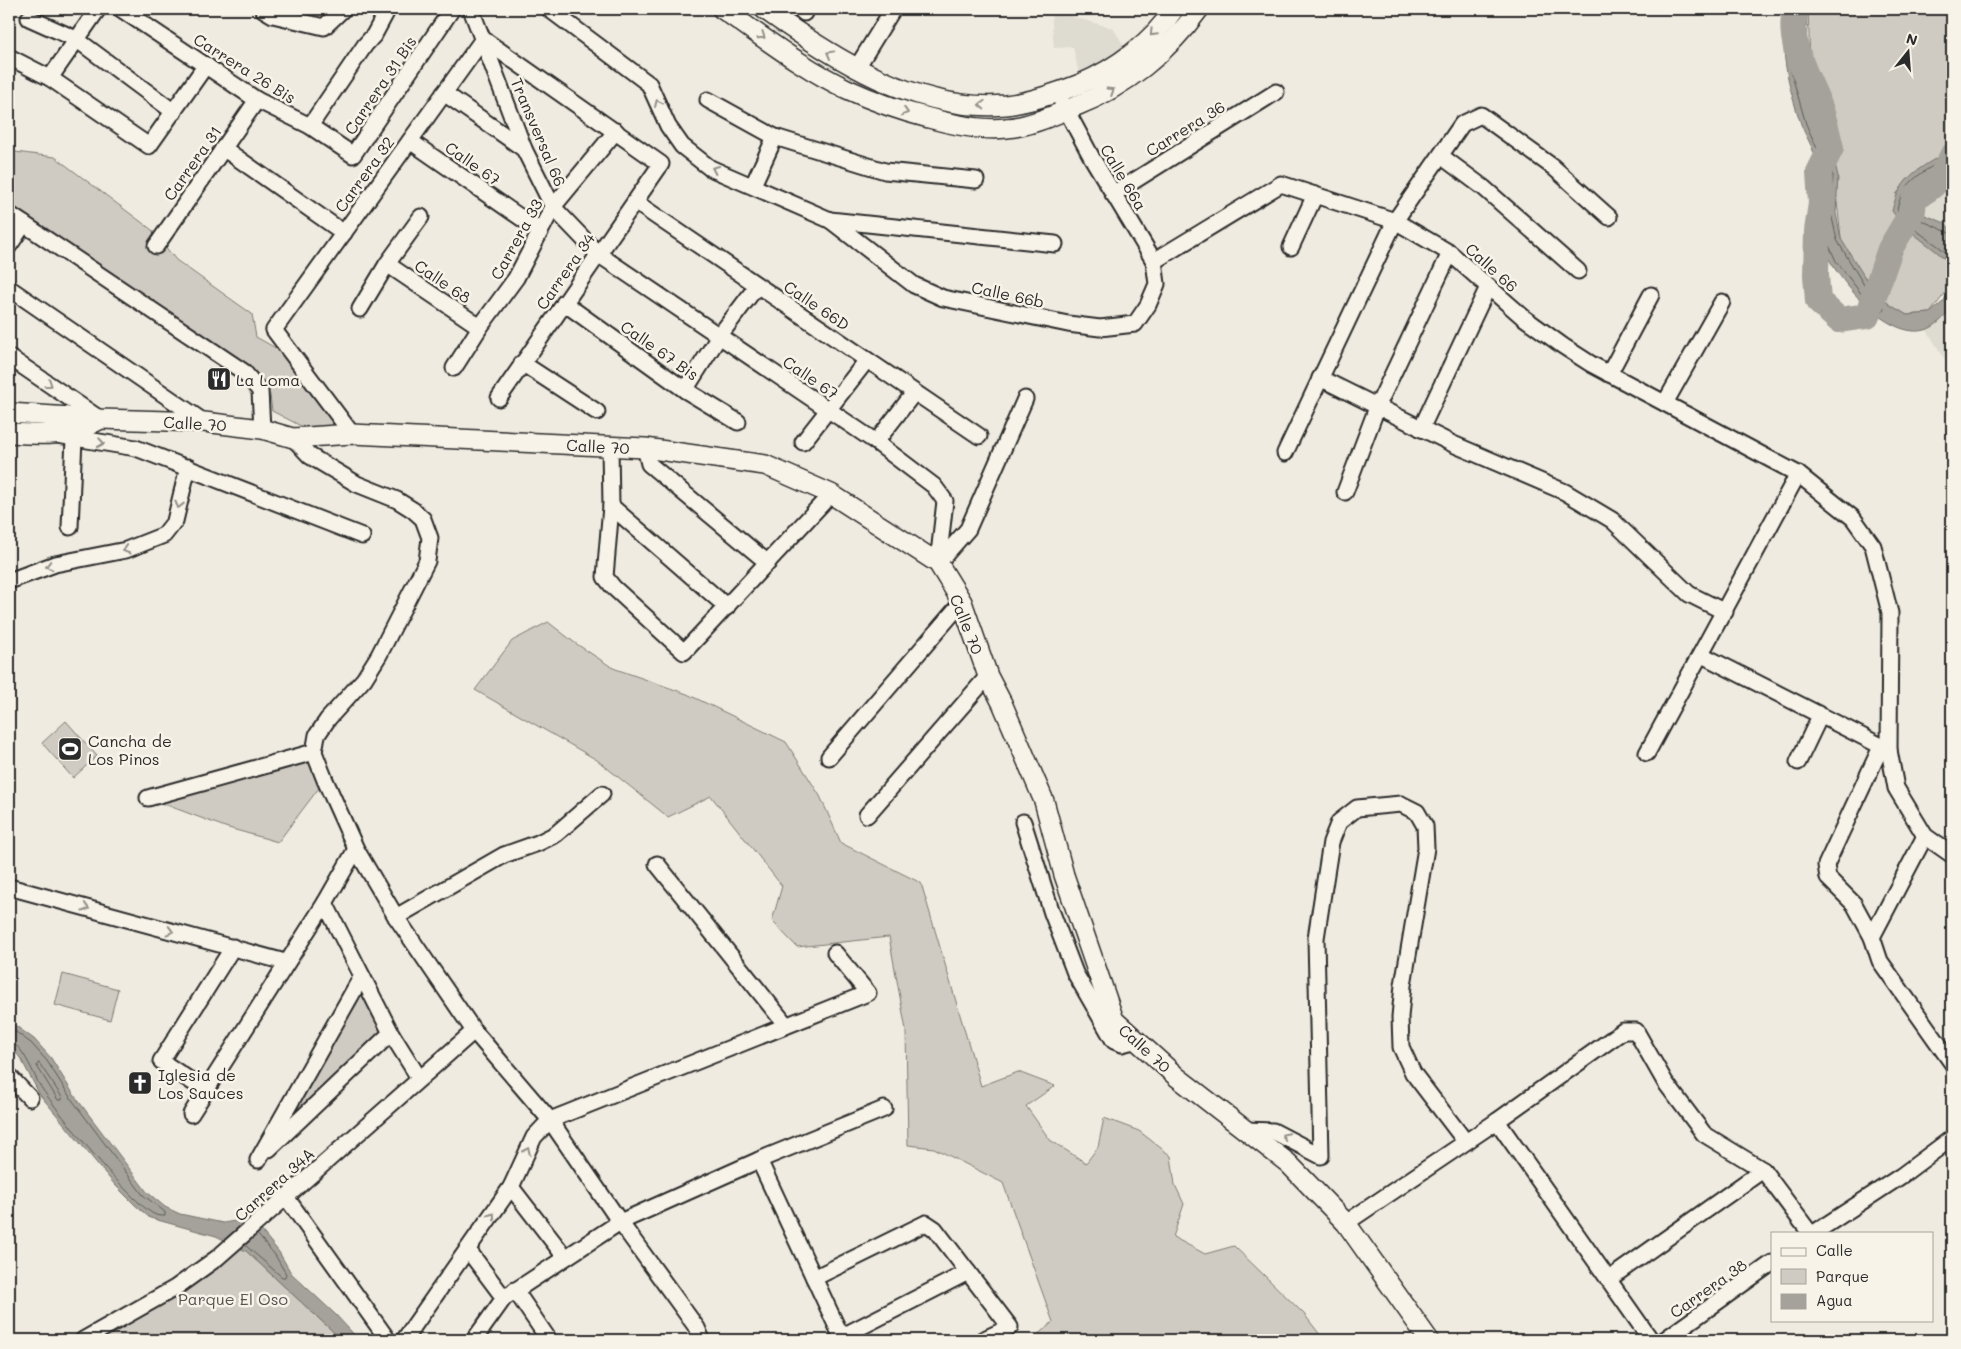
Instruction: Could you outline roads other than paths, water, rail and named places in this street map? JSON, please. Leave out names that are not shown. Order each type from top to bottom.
[{"type":"main road","points":[[722,9],[782,50],[846,88],[901,111],[943,122],[982,129],[1009,128],[1037,122],[1103,96],[1169,45],[1199,9]]},
{"type":"main road","points":[[764,9],[794,31],[856,68],[907,89],[946,102],[983,106],[1008,105],[1058,92],[1096,77],[1136,49],[1174,9]]},
{"type":"main road","name":"Calle 70","points":[[9,413],[100,419],[204,422],[262,429],[293,438],[352,434],[645,448],[765,465],[831,494],[938,563],[962,602],[988,676],[1002,703],[1044,801],[1064,874],[1114,1020],[1177,1076],[1288,1163],[1346,1223],[1429,1340]]},
{"type":"main road","name":"Calle 70","points":[[9,433],[53,434],[86,427],[100,419]]},
{"type":"street","points":[[50,78],[98,9]]},
{"type":"street","name":"Carrera 26 Bis","points":[[121,9],[257,100],[310,126],[353,155]]},
{"type":"street","points":[[263,9],[273,16],[324,27],[343,9]]},
{"type":"street","points":[[310,126],[365,45],[374,35],[388,9]]},
{"type":"street","name":"Carrera 31 Bis","points":[[353,155],[452,9]]},
{"type":"street","name":"Transversal 66","points":[[471,9],[524,149],[553,207],[598,254]]},
{"type":"street","points":[[549,9],[650,84],[668,126],[682,146],[710,168],[830,220],[1054,244]]},
{"type":"street","points":[[775,9],[794,31]]},
{"type":"street","points":[[800,9],[804,13],[806,9]]},
{"type":"street","points":[[856,68],[893,9]]},
{"type":"street","points":[[29,18],[76,39],[174,112]]},
{"type":"street","points":[[483,39],[616,132]]},
{"type":"street","name":"Carrera 32","points":[[352,434],[274,330],[483,39]]},
{"type":"street","points":[[9,57],[50,78],[149,146],[206,65]]},
{"type":"street","name":"Calle 66a","points":[[1058,92],[1066,110],[1113,194],[1154,261]]},
{"type":"street","name":"Carrera 36","points":[[1113,194],[1276,92]]},
{"type":"street","points":[[444,93],[524,149]]},
{"type":"street","name":"Carrera 31","points":[[156,246],[257,100]]},
{"type":"street","points":[[708,100],[775,137],[884,170],[976,180]]},
{"type":"street","points":[[1284,454],[1395,221],[1462,124],[1481,115],[1553,167],[1609,217]]},
{"type":"street","name":"Carrera 34","points":[[499,398],[661,164],[616,132]]},
{"type":"street","name":"Carrera 33","points":[[454,368],[480,326],[516,278],[553,207],[616,132]]},
{"type":"street","points":[[753,185],[775,137]]},
{"type":"street","name":"Calle 67","points":[[410,141],[540,231]]},
{"type":"street","points":[[223,148],[344,233]]},
{"type":"street","points":[[1441,156],[1484,188],[1578,271]]},
{"type":"street","name":"Calle 66","points":[[1154,261],[1281,184],[1395,221],[1450,253],[1488,288],[1542,331],[1590,364],[1798,474],[1853,518],[1874,546],[1890,613],[1885,749]]},
{"type":"street","points":[[1290,248],[1315,195]]},
{"type":"street","name":"Calle 66D","points":[[635,202],[979,436]]},
{"type":"street","points":[[9,214],[244,372],[260,391],[262,429]]},
{"type":"street","points":[[360,309],[387,264],[421,217]]},
{"type":"street","name":"Calle 66b","points":[[830,220],[914,285],[942,298],[1068,324],[1100,328],[1135,324],[1148,305],[1157,284],[1154,261]]},
{"type":"street","points":[[9,246],[24,224]]},
{"type":"street","points":[[1345,492],[1378,405],[1450,253]]},
{"type":"street","name":"Calle 67","points":[[598,254],[876,442],[934,486],[945,502],[938,563]]},
{"type":"street","name":"Calle 68","points":[[387,264],[480,326]]},
{"type":"street","points":[[685,390],[720,335],[757,286]]},
{"type":"street","points":[[9,288],[204,422]]},
{"type":"street","points":[[1421,429],[1488,288]]},
{"type":"street","points":[[1609,374],[1651,295]]},
{"type":"street","points":[[1665,403],[1722,302]]},
{"type":"street","name":"Calle 67 Bis","points":[[564,303],[685,390],[738,422]]},
{"type":"street","points":[[9,357],[100,419]]},
{"type":"street","points":[[804,442],[867,360]]},
{"type":"street","points":[[522,363],[597,412]]},
{"type":"street","points":[[1320,378],[1378,405],[1421,429],[1564,492],[1605,516],[1689,594],[1725,612]]},
{"type":"street","points":[[876,442],[914,393]]},
{"type":"street","points":[[938,563],[968,529],[1025,399]]},
{"type":"street","points":[[53,434],[136,448],[362,536]]},
{"type":"street","points":[[293,438],[310,456],[357,484],[397,500],[413,510],[423,519],[430,538],[429,553],[424,568],[379,655],[364,679],[328,719],[317,735],[314,752],[356,849],[396,917],[474,1031],[550,1120],[620,1222],[697,1328],[702,1340]]},
{"type":"street","points":[[70,527],[74,439]]},
{"type":"street","points":[[610,446],[610,506],[605,577],[613,587],[684,652],[831,494]]},
{"type":"street","points":[[645,448],[649,464],[768,563]]},
{"type":"street","points":[[9,581],[55,564],[126,550],[164,535],[175,521],[188,467]]},
{"type":"street","points":[[1647,753],[1702,655],[1798,474]]},
{"type":"street","points":[[610,506],[726,607]]},
{"type":"street","points":[[829,757],[962,602]]},
{"type":"street","points":[[1702,655],[1885,749],[1896,788],[1925,836],[1952,855]]},
{"type":"street","points":[[867,815],[988,676]]},
{"type":"street","points":[[1798,762],[1820,716]]},
{"type":"street","points":[[1885,749],[1826,865],[1828,878],[1854,904],[1872,937],[1880,961],[1952,1063]]},
{"type":"street","points":[[148,798],[314,752]]},
{"type":"street","points":[[396,917],[504,855],[538,844],[556,834],[602,794]]},
{"type":"street","points":[[1245,1130],[1273,1131],[1321,1156],[1316,938],[1331,842],[1339,822],[1357,808],[1401,804],[1417,812],[1425,826],[1426,848],[1403,985],[1400,1017],[1401,1047],[1413,1073],[1465,1142]]},
{"type":"street","points":[[1023,822],[1052,913],[1075,973],[1114,1041],[1122,1044],[1137,1040]]},
{"type":"street","points":[[1872,937],[1925,836]]},
{"type":"street","points":[[192,1114],[356,849]]},
{"type":"street","points":[[657,864],[786,1025]]},
{"type":"street","points":[[9,887],[285,962]]},
{"type":"street","points":[[324,903],[392,1033],[419,1078]]},
{"type":"street","points":[[206,1091],[161,1061],[233,948]]},
{"type":"street","points":[[404,1340],[511,1188],[534,1137],[550,1120],[868,993],[836,954]]},
{"type":"street","points":[[362,976],[258,1160],[392,1033]]},
{"type":"street","points":[[1346,1223],[1497,1121],[1623,1031],[1629,1030],[1636,1031],[1665,1082],[1704,1134],[1763,1170],[1809,1232]]},
{"type":"street","name":"Carrera 34A","points":[[83,1340],[98,1336],[175,1288],[217,1258],[474,1031]]},
{"type":"street","points":[[9,1076],[30,1098]]},
{"type":"street","points":[[474,1340],[510,1294],[620,1222],[759,1160],[884,1109]]},
{"type":"street","points":[[1497,1121],[1651,1340]]},
{"type":"street","points":[[1816,1232],[1901,1176],[1952,1138]]},
{"type":"street","points":[[759,1160],[842,1339],[968,1272]]},
{"type":"street","points":[[1609,1279],[1763,1170]]},
{"type":"street","points":[[511,1188],[565,1258]]},
{"type":"street","points":[[286,1197],[388,1340]]},
{"type":"street","points":[[814,1278],[926,1223],[935,1229],[1010,1327],[982,1340]]},
{"type":"street","points":[[470,1247],[549,1340]]},
{"type":"street","name":"Carrera 38","points":[[1664,1340],[1771,1264]]},
{"type":"water","points":[[1363,9],[1410,9],[1398,12]]},
{"type":"water","points":[[1786,9],[1807,9],[1806,75],[1826,127],[1838,176],[1836,213],[1841,239],[1874,292],[1890,305],[1907,315],[1930,313],[1944,301],[1952,285],[1952,309],[1929,329],[1909,330],[1892,324],[1875,313],[1844,281],[1822,246],[1816,222],[1817,165],[1814,152],[1796,110],[1786,67],[1784,24]]},
{"type":"water","points":[[1952,149],[1952,167],[1933,179],[1922,189],[1913,210],[1945,223],[1952,231],[1952,266],[1905,226],[1892,211],[1896,198],[1907,180],[1922,167]]},
{"type":"water","points":[[9,1021],[34,1039],[51,1058],[74,1095],[147,1192],[165,1207],[180,1214],[223,1223],[235,1221],[260,1229],[279,1252],[291,1273],[336,1315],[359,1340],[342,1340],[246,1251],[216,1236],[150,1218],[135,1205],[115,1185],[40,1095],[21,1059],[9,1044]]},
{"type":"waterway","points":[[1795,9],[1793,21],[1795,45],[1802,67],[1822,112],[1831,148],[1819,172],[1821,203],[1817,231],[1816,275],[1818,301],[1839,320],[1867,316],[1890,249],[1913,210],[1914,197],[1928,190],[1938,181],[1952,156]]},
{"type":"place","name":"La Loma","points":[[219,379]]},
{"type":"place","name":"Cancha de Los Pinos","points":[[70,749]]},
{"type":"place","name":"Iglesia de Los Sauces","points":[[140,1083]]},
{"type":"park label","name":"Parque El Oso","points":[[233,1298]]}]
